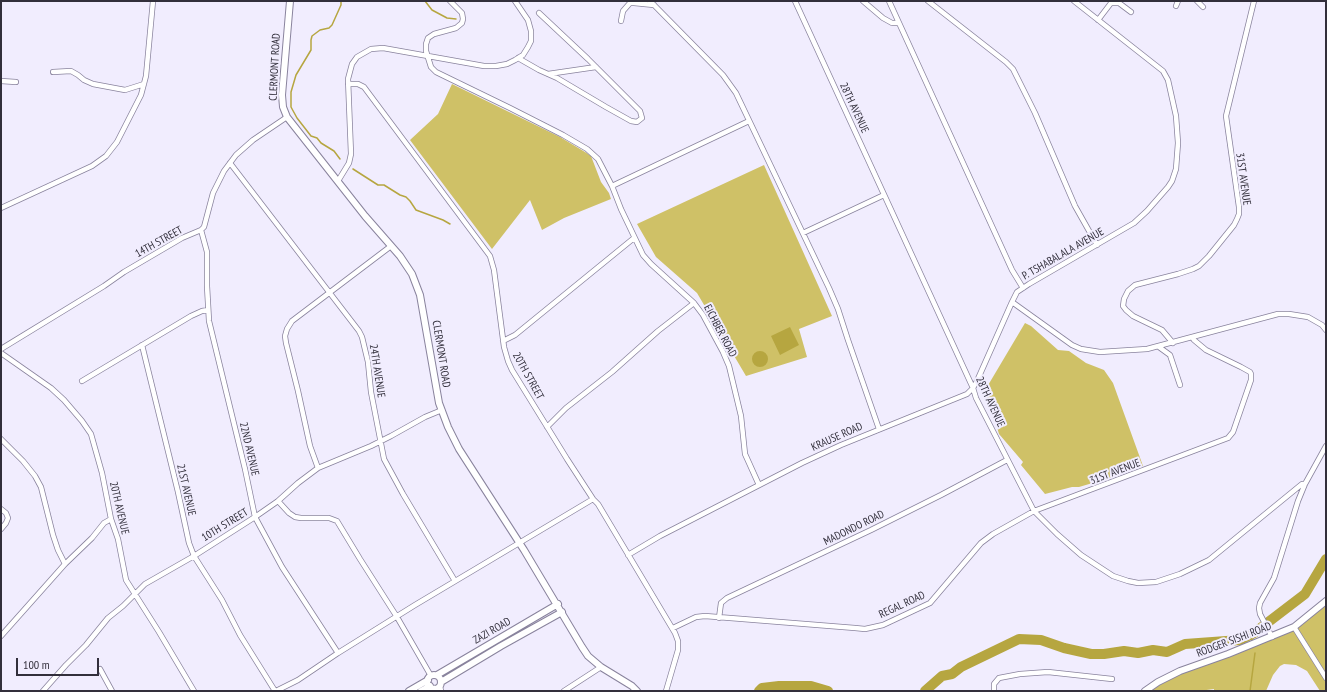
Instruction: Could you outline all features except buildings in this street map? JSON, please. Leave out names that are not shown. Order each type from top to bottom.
[{"type":"street","points":[[1,208],[92,166],[106,156],[117,142],[141,94],[144,84],[147,69],[153,1]]},
{"type":"street","name":"CLERMONT ROAD","points":[[290,1],[282,95],[283,107],[287,117],[365,216],[408,267],[418,287],[426,321],[438,396],[448,427],[456,443],[558,604],[588,656],[601,668],[632,686],[637,691]]},
{"type":"street","points":[[427,56],[426,44],[431,36],[456,28],[462,23],[464,17],[462,13],[450,1]]},
{"type":"street","points":[[338,181],[349,163],[351,154],[348,74],[354,61],[371,49],[383,48],[490,66],[507,64],[526,52],[530,41],[531,31],[528,20],[515,1]]},
{"type":"street","name":"28TH AVENUE","points":[[795,1],[974,388],[976,398],[1034,512],[1057,534],[1081,555],[1113,576],[1138,584],[1148,583],[1180,574],[1209,560],[1302,484],[1305,484]]},
{"type":"street","points":[[863,1],[883,18],[892,23],[898,23]]},
{"type":"street","points":[[889,1],[1009,264],[1023,288]]},
{"type":"street","points":[[928,1],[1013,69],[1035,113],[1075,206],[1097,245]]},
{"type":"street","name":"P. TSHABALALA AVENUE","points":[[1012,302],[1017,292],[1023,288],[1128,227],[1140,218],[1168,187],[1172,181],[1176,169],[1178,127],[1171,87],[1166,75],[1163,71],[1074,1]]},
{"type":"street","points":[[1197,1],[1203,7]]},
{"type":"street","name":"31ST AVENUE","points":[[1173,343],[1162,330],[1133,316],[1126,310],[1123,306],[1124,299],[1128,291],[1135,285],[1178,274],[1199,266],[1213,251],[1237,219],[1239,214],[1226,116],[1254,1]]},
{"type":"street","points":[[622,21],[623,11],[630,3],[652,3],[728,82],[736,93],[838,309],[879,429]]},
{"type":"street","points":[[1098,20],[1111,3],[1119,3],[1131,12]]},
{"type":"street","points":[[518,58],[631,121],[639,121],[642,118],[640,111],[588,58],[539,13]]},
{"type":"street","name":"EICHBER ROAD","points":[[427,56],[431,67],[436,72],[510,108],[587,149],[598,159],[612,186],[640,250],[647,260],[694,303],[707,323],[728,366],[742,422],[745,454],[759,485]]},
{"type":"street","points":[[548,74],[596,67]]},
{"type":"street","points":[[53,72],[71,71],[93,84],[125,90],[144,84]]},
{"type":"street","points":[[1,81],[16,82]]},
{"type":"street","name":"20TH STREET","points":[[348,84],[358,84],[364,87],[487,252],[493,265],[505,353],[512,370],[560,449],[593,499],[598,504],[672,628],[678,641],[678,650],[666,691]]},
{"type":"street","points":[[201,230],[204,228],[213,193],[221,176],[236,155],[248,144],[287,117]]},
{"type":"street","points":[[612,186],[749,122]]},
{"type":"street","name":"24TH AVENUE","points":[[230,163],[362,336],[368,362],[371,392],[382,454],[386,465],[455,582]]},
{"type":"street","points":[[803,233],[884,196]]},
{"type":"street","name":"22ND AVENUE","points":[[201,230],[207,252],[208,310],[255,517],[282,567],[338,653]]},
{"type":"street","name":"14TH STREET","points":[[1,349],[104,286],[130,268],[182,238],[201,230]]},
{"type":"street","points":[[503,341],[515,335],[634,238]]},
{"type":"street","points":[[318,468],[310,446],[285,336],[286,329],[292,320],[391,246]]},
{"type":"street","points":[[974,388],[1012,302],[1072,345],[1081,349],[1100,352],[1147,350],[1278,314],[1308,317],[1322,325],[1326,330]]},
{"type":"street","points":[[547,427],[566,408],[612,372],[658,331],[694,303]]},
{"type":"street","points":[[82,381],[190,316],[208,310]]},
{"type":"street","name":"31ST AVENUE","points":[[1034,512],[1217,443],[1231,435],[1252,374],[1206,350],[1192,337]]},
{"type":"street","name":"21ST AVENUE","points":[[142,345],[189,543],[194,556],[222,600],[240,635],[276,691]]},
{"type":"street","points":[[1158,347],[1169,353],[1180,385]]},
{"type":"street","name":"20TH AVENUE","points":[[1,353],[16,365],[51,388],[64,400],[88,429],[98,454],[111,519],[118,539],[126,580],[194,691]]},
{"type":"street","name":"KRAUSE ROAD","points":[[628,555],[660,536],[802,463],[879,429],[961,397],[974,388]]},
{"type":"street","name":"10TH STREET","points":[[43,691],[66,665],[86,646],[108,618],[123,606],[145,584],[194,556],[255,517],[278,501],[318,468],[380,442],[425,417],[442,410]]},
{"type":"street","points":[[1,439],[23,461],[35,476],[41,487],[52,535],[65,564]]},
{"type":"street","points":[[1272,637],[1260,614],[1260,603],[1274,578],[1291,522],[1305,484],[1326,446]]},
{"type":"street","name":"MADONDO ROAD","points":[[719,618],[721,603],[727,598],[941,495],[1007,460]]},
{"type":"street","points":[[276,691],[298,680],[338,653],[593,499]]},
{"type":"street","points":[[278,501],[295,517],[329,518],[337,521],[397,617],[435,684]]},
{"type":"street","points":[[1,509],[6,513],[8,518],[1,529]]},
{"type":"street","name":"REGAL ROAD","points":[[672,628],[696,617],[855,628],[882,625],[930,603],[985,539],[1034,512]]},
{"type":"street","points":[[1,636],[65,564],[104,524],[111,519]]},
{"type":"street","name":"RODGER SISHI ROAD","points":[[1145,691],[1158,682],[1180,671],[1272,637],[1294,627],[1326,601]]},
{"type":"street","name":"ZAZI ROAD","points":[[409,691],[435,684],[558,604]]},
{"type":"street","name":"ZAZI ROAD","points":[[420,691],[562,612]]},
{"type":"street","points":[[1294,627],[1326,678]]},
{"type":"street","points":[[564,691],[601,668]]},
{"type":"street","points":[[100,669],[112,691]]},
{"type":"street","points":[[994,691],[994,684],[999,678],[1020,674],[1048,672],[1112,679]]},
{"type":"shaded area","points":[[452,84],[560,137],[591,156],[601,182],[609,193],[611,199],[564,218],[542,230],[530,200],[492,249],[410,140],[438,114]]},
{"type":"shaded area","points":[[764,165],[832,316],[799,329],[807,357],[746,376],[697,293],[656,257],[637,224]]},
{"type":"shaded area","points":[[1025,323],[1031,326],[1058,350],[1069,351],[1086,363],[1104,370],[1113,383],[1143,466],[1132,468],[1110,478],[1106,476],[1097,480],[1096,482],[1079,487],[1072,487],[1045,494],[1021,465],[1023,462],[999,434],[994,417],[981,393],[983,387],[987,387]]},
{"type":"shaded area","points":[[790,327],[799,345],[780,355],[771,336]]},
{"type":"shaded area","points":[[760,351],[767,356],[768,359],[763,366],[760,367],[753,362],[752,359],[757,352]]},
{"type":"shaded area","points":[[1326,601],[1325,691],[1320,691],[1307,671],[1296,665],[1284,664],[1280,666],[1273,675],[1266,691],[1214,691],[1214,689],[1199,691],[1145,691],[1158,682],[1294,628]]},
{"type":"waterway","points":[[340,159],[334,151],[321,143],[317,138],[311,136],[297,118],[291,107],[291,92],[296,75],[311,50],[312,36],[320,30],[329,28],[332,25],[341,5],[341,1]]},
{"type":"waterway","points":[[425,1],[432,10],[447,18],[456,19]]},
{"type":"waterway","points":[[353,169],[378,185],[384,185],[406,197],[416,210],[450,224]]},
{"type":"waterway","points":[[925,691],[942,676],[952,674],[961,667],[1019,639],[1041,640],[1064,648],[1091,654],[1124,651],[1138,653],[1153,650],[1167,652],[1185,644],[1240,640],[1254,633],[1305,594],[1326,559]]},
{"type":"waterway","points":[[1252,640],[1254,633]]},
{"type":"waterway","points":[[1250,691],[1255,653]]},
{"type":"waterway","points":[[759,691],[762,688],[779,686],[811,686],[828,691]]}]
